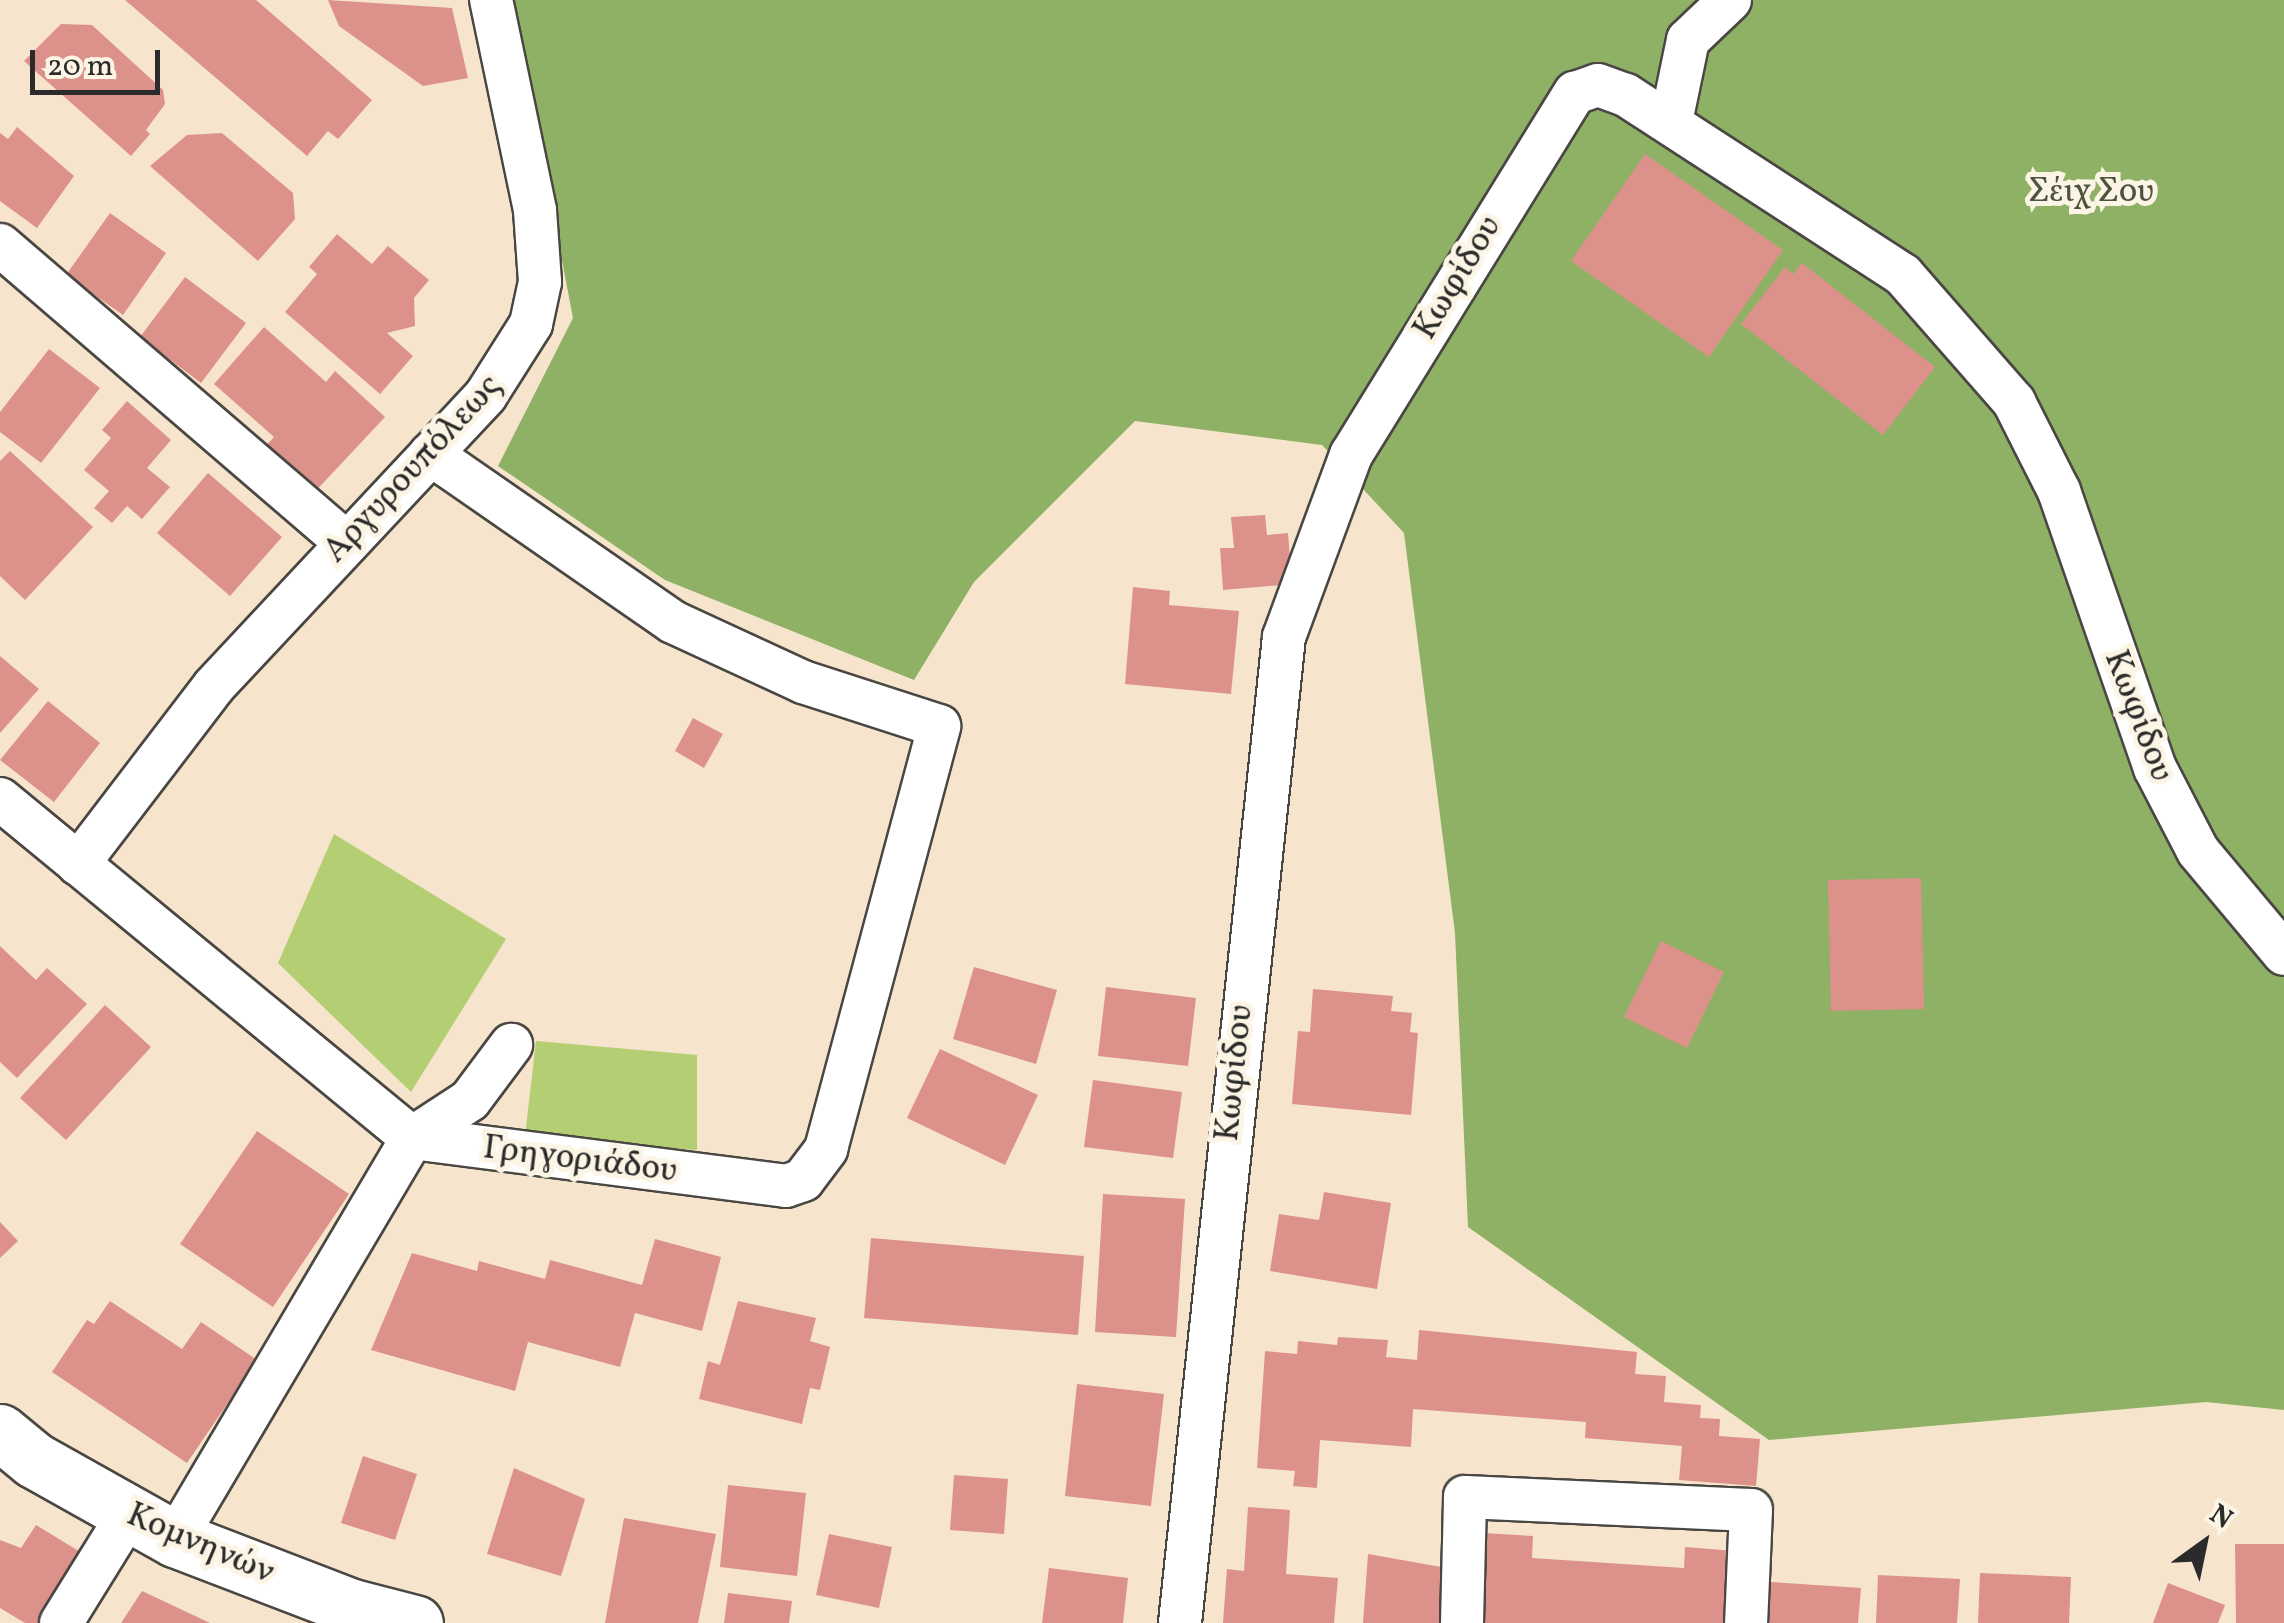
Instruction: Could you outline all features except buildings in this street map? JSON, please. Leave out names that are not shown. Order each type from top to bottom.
[{"type":"main road","name":"Κομνηνών","points":[[0,1432],[152,1527],[352,1607],[415,1623]]},
{"type":"street","name":"Αργυρουπόλεως","points":[[78,864],[214,686],[502,376],[531,324],[540,282],[535,210],[491,0]]},
{"type":"street","points":[[1671,122],[1688,40],[1730,0]]},
{"type":"street","name":"Κωφίδου","points":[[1180,1623],[1284,638],[1352,455],[1550,125],[1575,93],[1598,85],[1671,122],[1903,275],[2014,402],[2059,491],[2155,768],[2198,851],[2284,954]]},
{"type":"street","points":[[0,245],[347,543]]},
{"type":"street","name":"Γρηγοριάδου","points":[[412,1138],[786,1186],[802,1180],[826,1148],[938,726],[803,682],[673,622],[430,454]]},
{"type":"street","points":[[0,799],[412,1138]]},
{"type":"street","points":[[61,1623],[152,1527],[412,1138],[470,1100],[510,1045]]},
{"type":"street","points":[[1462,1623],[1466,1497],[1751,1510],[1746,1623]]},
{"type":"green space","name":"Σέιχ Σου","points":[[512,0],[2284,0],[2284,1410],[2206,1402],[1769,1440],[1468,1227],[1455,933],[1404,533],[1322,445],[1135,421],[974,582],[914,680],[665,580],[498,466],[573,318]]},
{"type":"green space","points":[[334,834],[506,939],[411,1092],[278,963]]},
{"type":"green space","points":[[536,1041],[697,1055],[697,1150],[525,1136]]}]
